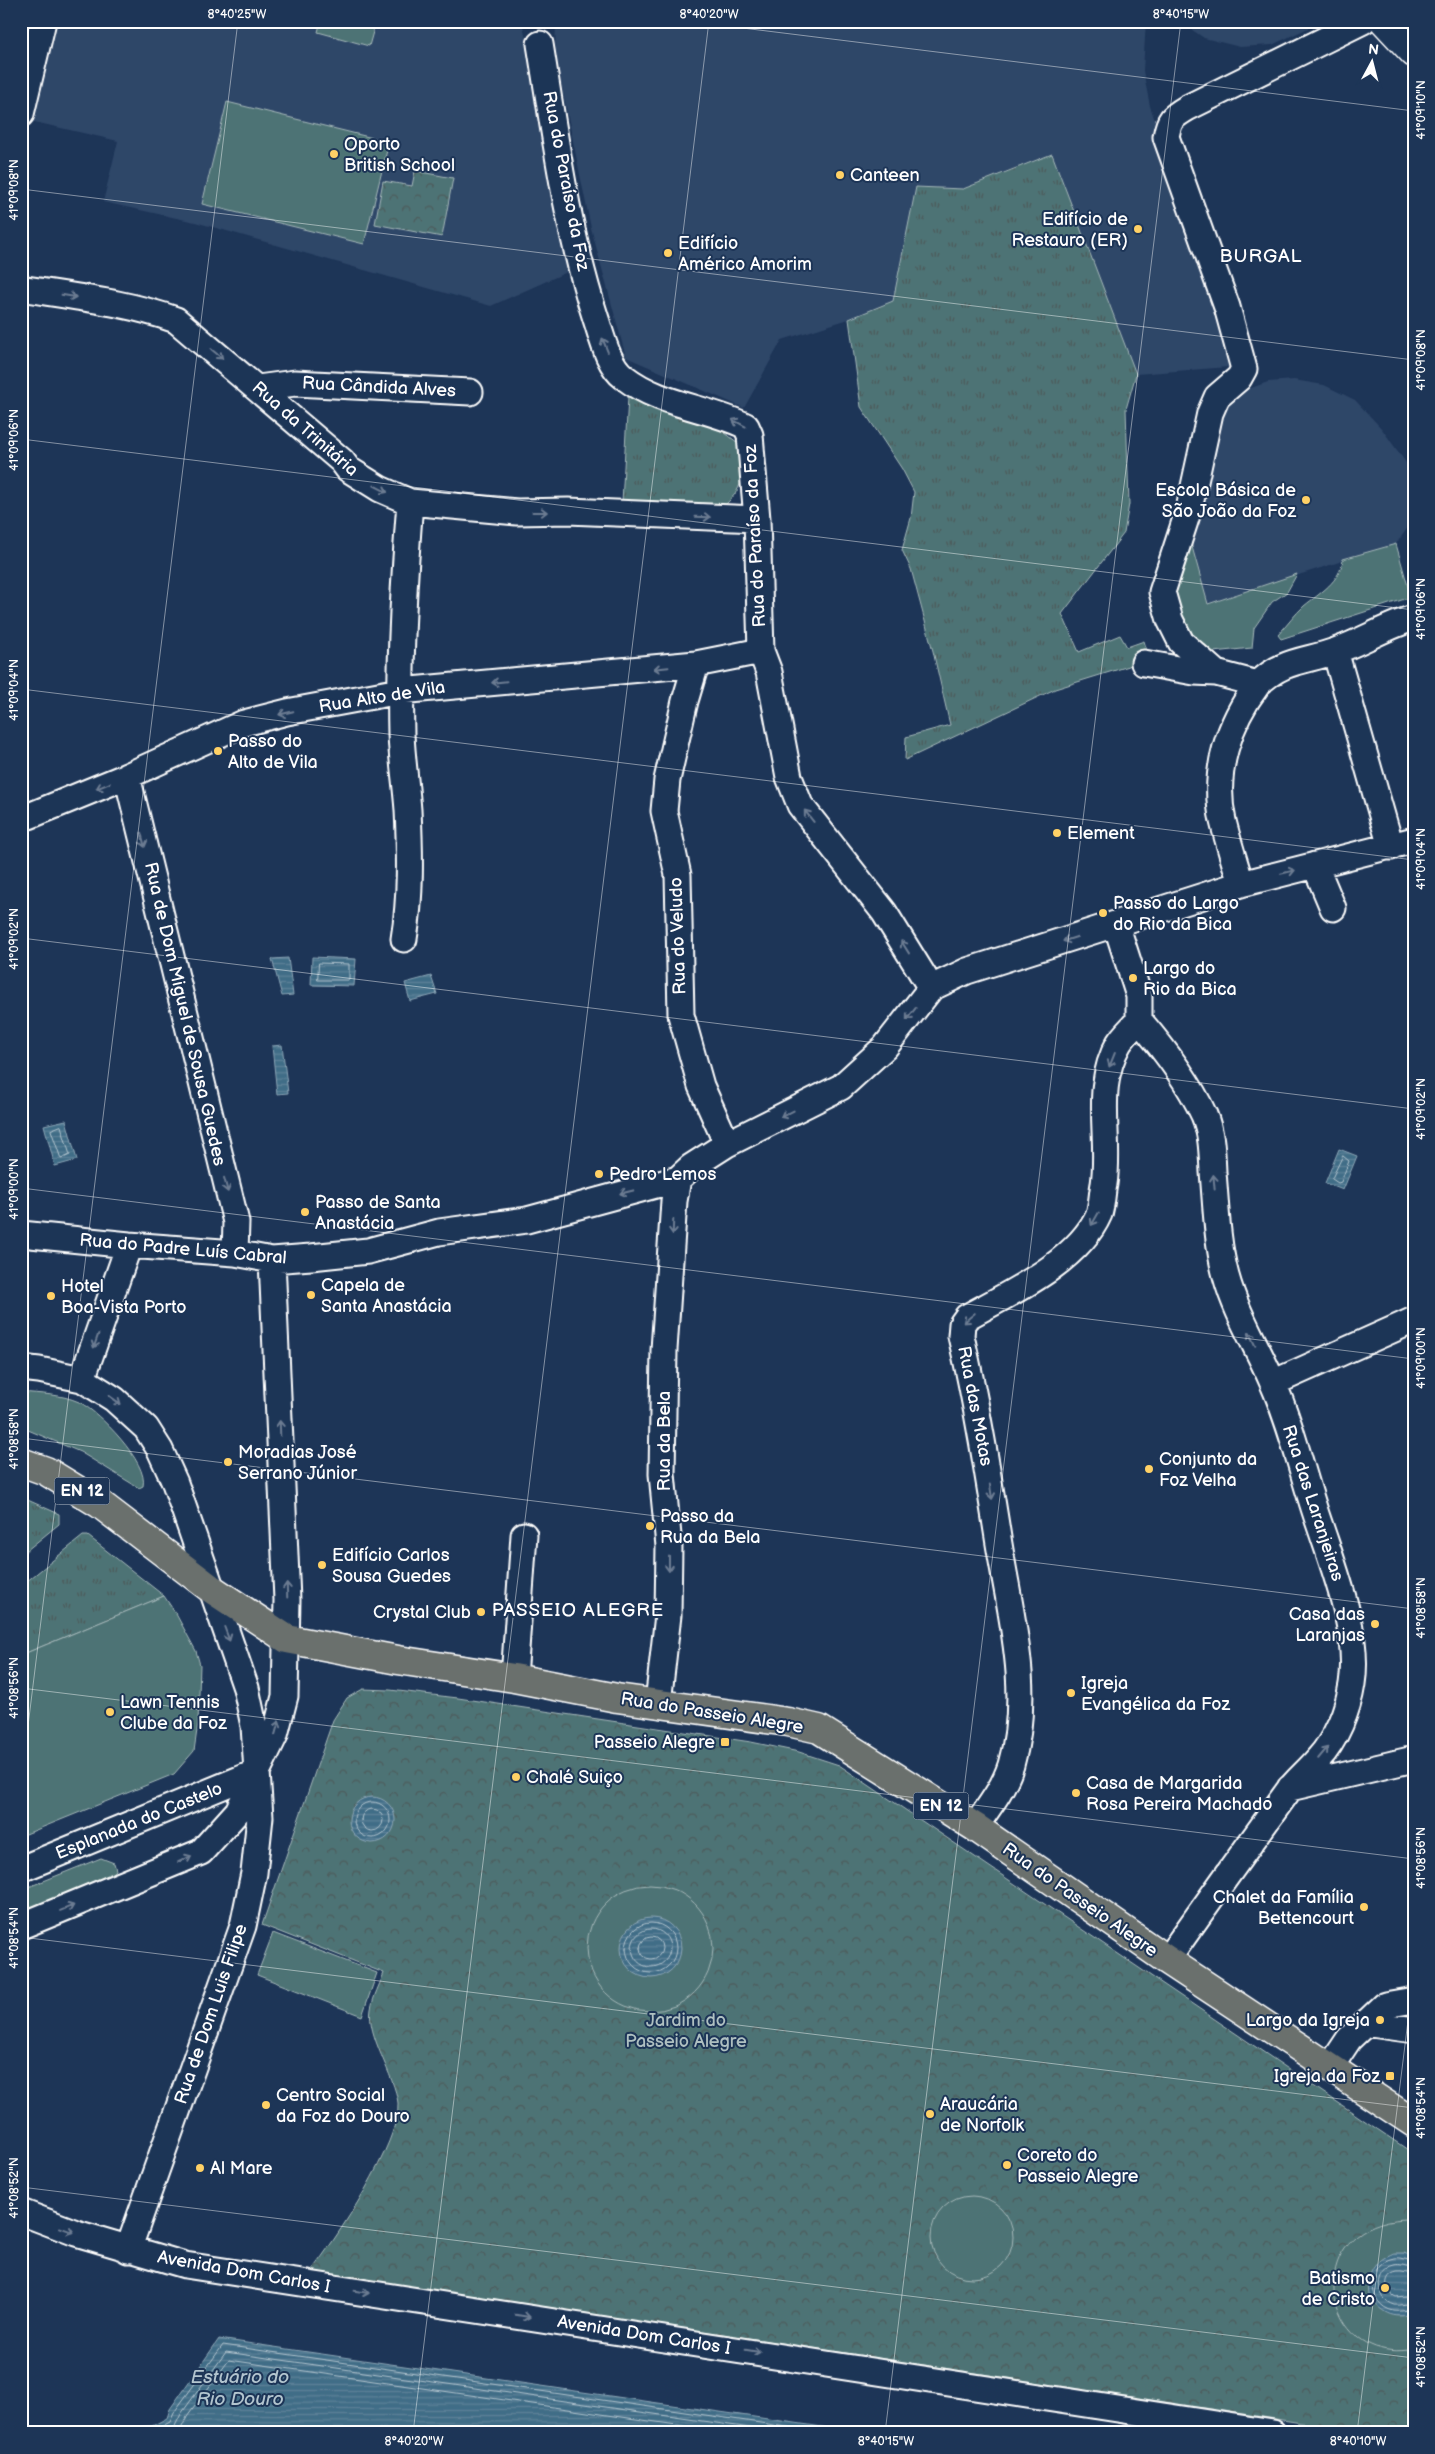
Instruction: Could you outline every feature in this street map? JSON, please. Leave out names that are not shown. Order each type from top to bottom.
[{"type":"main road","points":[[1384,21],[1414,53]]},
{"type":"main road","name":"EN 12","points":[[21,1462],[46,1471],[100,1504],[210,1588],[287,1639]]},
{"type":"main road","name":"Rua do Passeio Alegre","points":[[287,1639],[398,1660],[514,1678],[617,1698],[788,1722],[819,1729],[975,1827],[1167,1960],[1288,2041],[1331,2066],[1414,2123]]},
{"type":"street","points":[[21,114],[43,21]]},
{"type":"street","points":[[1216,673],[1181,642],[1170,620],[1162,592],[1189,509],[1210,413],[1218,398],[1239,378],[1244,369],[1226,307],[1166,137],[1172,117],[1363,21]]},
{"type":"street","name":"Rua do Paraíso da Foz","points":[[540,44],[568,213],[587,291],[610,358],[622,376],[642,389],[668,401],[729,418],[746,426],[750,435],[757,519],[761,652],[769,672],[789,777],[800,805],[884,912],[931,988]]},
{"type":"street","name":"Rua da Trinitária","points":[[21,288],[115,303],[150,311],[176,320],[258,388],[342,461],[348,469],[380,489],[410,502],[517,512],[757,519]]},
{"type":"street","name":"Rua Cândida Alves","points":[[258,388],[295,383],[470,392]]},
{"type":"street","points":[[404,939],[409,909],[408,809],[402,752],[400,691],[403,590],[410,502]]},
{"type":"street","points":[[1241,884],[1223,819],[1221,769],[1225,748],[1239,712],[1258,684],[1269,674],[1294,661],[1335,652],[1391,625],[1414,618]]},
{"type":"street","name":"Rua Alto de Vila","points":[[21,817],[29,816],[127,776],[244,723],[287,712],[400,691],[696,664],[761,652]]},
{"type":"street","points":[[1335,652],[1402,843]]},
{"type":"street","points":[[1144,663],[1194,672],[1216,673],[1258,684]]},
{"type":"street","name":"Rua do Veludo","points":[[696,664],[673,754],[664,811],[678,875],[681,1015],[701,1086],[727,1144]]},
{"type":"street","name":"Rua de Dom Miguel de Sousa Guedes","points":[[127,776],[236,1222],[235,1253]]},
{"type":"street","name":"Rua do Padre Luís Cabral","points":[[21,1234],[235,1253],[272,1260],[368,1250],[438,1232],[527,1220],[678,1178],[690,1166],[727,1144],[841,1087],[885,1047],[931,988],[967,971],[1241,884],[1402,843]]},
{"type":"street","points":[[1315,865],[1333,908]]},
{"type":"street","points":[[1116,924],[1139,996],[1139,1020]]},
{"type":"street","name":"Rua das Laranjeiras","points":[[1139,1020],[1170,1056],[1204,1115],[1212,1142],[1218,1220],[1226,1276],[1237,1310],[1273,1383],[1292,1434],[1320,1526],[1336,1567],[1344,1601],[1353,1665],[1352,1684],[1347,1703],[1330,1744],[1290,1788],[1167,1960]]},
{"type":"street","name":"Rua das Motas","points":[[975,1827],[1003,1783],[1010,1766],[1019,1722],[1021,1697],[1020,1670],[983,1437],[961,1336],[962,1324],[967,1317],[1029,1283],[1042,1273],[1082,1239],[1099,1212],[1105,1174],[1106,1142],[1103,1110],[1105,1078],[1120,1043],[1139,1020]]},
{"type":"street","name":"Rua da Bela","points":[[658,1703],[668,1616],[669,1567],[662,1474],[664,1350],[674,1201],[678,1178]]},
{"type":"street","points":[[82,1379],[129,1245]]},
{"type":"street","name":"Esplanada do Castelo","points":[[21,1926],[201,1852],[238,1811],[275,1734],[285,1696],[287,1639],[272,1260]]},
{"type":"street","points":[[1273,1383],[1414,1320]]},
{"type":"street","name":"Esplanada do Castelo","points":[[21,1368],[82,1379],[132,1413],[146,1428],[160,1450],[194,1534],[210,1588],[246,1688],[254,1726],[257,1772]]},
{"type":"street","points":[[514,1678],[524,1535]]},
{"type":"street","points":[[1290,1788],[1414,1759]]},
{"type":"street","name":"Esplanada do Castelo","points":[[21,1869],[257,1772]]},
{"type":"street","name":"Rua de Dom Luis Filipe","points":[[128,2250],[243,1926],[254,1872],[260,1817],[257,1772]]},
{"type":"street","points":[[1331,2066],[1349,2039],[1385,2005],[1414,2000]]},
{"type":"street","points":[[1364,2023],[1414,2030]]},
{"type":"street","name":"Avenida Dom Carlos I","points":[[21,2212],[128,2250],[185,2265],[1273,2433]]},
{"type":"shaded area","name":"Oporto British School","points":[[53,21],[522,21],[576,268],[491,306],[195,222],[103,202],[118,141],[30,121]]},
{"type":"shaded area","points":[[556,21],[1146,21],[1143,71],[1150,106],[1237,359],[1229,367],[1136,374],[1051,154],[962,189],[916,187],[893,301],[849,319],[782,340],[744,408],[626,357],[591,228],[555,54]]},
{"type":"shaded area","points":[[1179,21],[1323,21],[1272,45],[1240,47],[1204,38]]},
{"type":"shaded area","name":"Escola Básica de São João da Foz","points":[[1294,380],[1324,385],[1355,400],[1382,429],[1414,474],[1414,519],[1396,544],[1207,604],[1189,536],[1218,408],[1234,394],[1268,382]]},
{"type":"green space","points":[[321,21],[376,21],[369,46],[318,32]]},
{"type":"green space","points":[[227,102],[389,142],[364,244],[202,204]]},
{"type":"green space","points":[[1052,154],[1136,374],[1126,409],[1129,504],[1124,533],[1062,614],[1079,652],[1120,635],[1127,647],[1144,641],[1147,651],[1129,666],[1055,689],[905,760],[906,737],[950,725],[911,569],[902,550],[911,518],[914,492],[902,469],[861,407],[849,319],[893,301],[916,187],[963,189]]},
{"type":"green space","points":[[415,171],[453,178],[442,237],[375,224],[383,181],[412,186]]},
{"type":"green space","points":[[628,397],[720,429],[738,443],[742,470],[740,484],[737,491],[724,506],[622,502]]},
{"type":"green space","points":[[1189,536],[1208,604],[1297,574],[1287,592],[1272,602],[1254,628],[1252,648],[1213,652],[1200,642],[1180,619],[1173,581]]},
{"type":"green space","points":[[1396,544],[1411,597],[1281,639],[1278,635],[1294,616],[1334,580],[1343,559]]},
{"type":"green space","points":[[21,1392],[65,1397],[79,1402],[88,1408],[110,1427],[131,1452],[143,1476],[143,1486],[139,1488],[80,1452],[21,1427]]},
{"type":"green space","points":[[21,1497],[59,1514],[59,1524],[21,1555]]},
{"type":"green space","points":[[83,1536],[88,1536],[164,1596],[21,1655],[21,1586]]},
{"type":"green space","name":"Lawn Tennis Clube da Foz","points":[[164,1596],[196,1651],[200,1665],[198,1723],[194,1751],[174,1774],[21,1836],[21,1655]]},
{"type":"green space","name":"Jardim do Passeio Alegre","points":[[363,1689],[390,1690],[458,1698],[751,1742],[799,1752],[839,1765],[1414,2154],[1414,2433],[1367,2433],[311,2271],[336,2237],[365,2190],[389,2141],[396,2120],[398,2103],[396,2092],[377,2043],[371,2019],[372,2004],[384,1973],[262,1925],[333,1720],[347,1698]]},
{"type":"green space","points":[[101,1858],[114,1863],[116,1870],[110,1877],[21,1912],[21,1890]]},
{"type":"green space","points":[[650,1885],[674,1890],[695,1903],[708,1924],[713,1948],[708,1972],[695,1993],[674,2006],[650,2011],[626,2006],[605,1993],[592,1972],[587,1948],[592,1924],[605,1903],[626,1890]]},
{"type":"green space","points":[[273,1933],[377,1973],[362,2016],[257,1975]]},
{"type":"green space","points":[[964,2196],[980,2196],[995,2203],[1006,2214],[1013,2229],[1010,2253],[1001,2266],[980,2278],[964,2278],[949,2271],[938,2260],[931,2245],[931,2229],[938,2214],[949,2203]]},
{"type":"green space","points":[[1404,2219],[1414,2221],[1414,2349],[1383,2349],[1359,2338],[1342,2318],[1334,2294],[1336,2268],[1347,2245],[1370,2227]]},
{"type":"water","points":[[312,957],[356,959],[354,986],[311,985]]},
{"type":"water","points":[[288,958],[293,995],[282,996],[272,959]]},
{"type":"water","points":[[431,976],[437,994],[410,1001],[405,983]]},
{"type":"water","points":[[282,1045],[288,1093],[277,1094],[272,1046]]},
{"type":"water","points":[[66,1120],[77,1160],[55,1166],[44,1125]]},
{"type":"water","points":[[1339,1149],[1357,1156],[1343,1190],[1325,1183]]},
{"type":"water","points":[[368,1797],[376,1797],[385,1801],[391,1807],[395,1820],[391,1833],[385,1839],[376,1843],[368,1843],[359,1839],[353,1833],[349,1824],[349,1816],[353,1807],[359,1801]]},
{"type":"water","points":[[651,1918],[668,1923],[676,1931],[681,1948],[676,1965],[668,1973],[651,1978],[634,1973],[626,1965],[621,1948],[626,1931],[634,1923]]},
{"type":"water","points":[[1394,2253],[1414,2256],[1414,2313],[1407,2315],[1394,2315],[1382,2310],[1369,2295],[1370,2274],[1381,2260]]},
{"type":"water","name":"Estuário do Rio Douro","points":[[219,2339],[850,2431],[850,2433],[21,2433],[21,2431],[152,2426],[167,2418],[170,2409]]},
{"type":"place","name":"Oporto British School","points":[[334,154]]},
{"type":"place","name":"Canteen","points":[[840,175]]},
{"type":"place","name":"Edifício de Restauro (ER)","points":[[1138,229]]},
{"type":"place","name":"Edifício Américo Amorim","points":[[668,253]]},
{"type":"place","name":"Escola Básica de São João da Foz","points":[[1306,500]]},
{"type":"place","name":"Passo do Alto de Vila","points":[[218,751]]},
{"type":"place","name":"Element","points":[[1057,833]]},
{"type":"place","name":"Passo do Largo do Rio da Bica","points":[[1103,913]]},
{"type":"place","name":"Largo do Rio da Bica","points":[[1133,978]]},
{"type":"place","name":"Pedro Lemos","points":[[599,1174]]},
{"type":"place","name":"Passo de Santa Anastácia","points":[[305,1212]]},
{"type":"place","name":"Capela de Santa Anastácia","points":[[311,1295]]},
{"type":"place","name":"Hotel Boa-Vista Porto","points":[[51,1296]]},
{"type":"place","name":"Moradias José Serrano Júnior","points":[[228,1462]]},
{"type":"place","name":"Conjunto da Foz Velha","points":[[1149,1469]]},
{"type":"place","name":"Passo da Rua da Bela","points":[[650,1526]]},
{"type":"place","name":"Edifício Carlos Sousa Guedes","points":[[322,1565]]},
{"type":"place","name":"Crystal Club","points":[[481,1612]]},
{"type":"place","name":"Casa das Laranjas","points":[[1375,1624]]},
{"type":"place","name":"Igreja Evangélica da Foz","points":[[1071,1693]]},
{"type":"place","name":"Lawn Tennis Clube da Foz","points":[[110,1712]]},
{"type":"place","name":"Passeio Alegre","points":[[725,1742]]},
{"type":"place","name":"Chalé Suiço","points":[[516,1777]]},
{"type":"place","name":"Casa de Margarida Rosa Pereira Machado","points":[[1076,1793]]},
{"type":"place","name":"Chalet da Família Bettencourt","points":[[1364,1907]]},
{"type":"place","name":"Largo da Igreja","points":[[1380,2020]]},
{"type":"place","name":"Igreja da Foz","points":[[1390,2076]]},
{"type":"place","name":"Centro Social da Foz do Douro","points":[[266,2105]]},
{"type":"place","name":"Araucária de Norfolk","points":[[930,2114]]},
{"type":"place","name":"Coreto do Passeio Alegre","points":[[1007,2165]]},
{"type":"place","name":"Al Mare","points":[[200,2168]]},
{"type":"place","name":"Batismo de Cristo","points":[[1385,2288]]},
{"type":"district","name":"BURGAL","points":[[1261,256]]},
{"type":"district","name":"PASSEIO ALEGRE","points":[[578,1610]]}]
